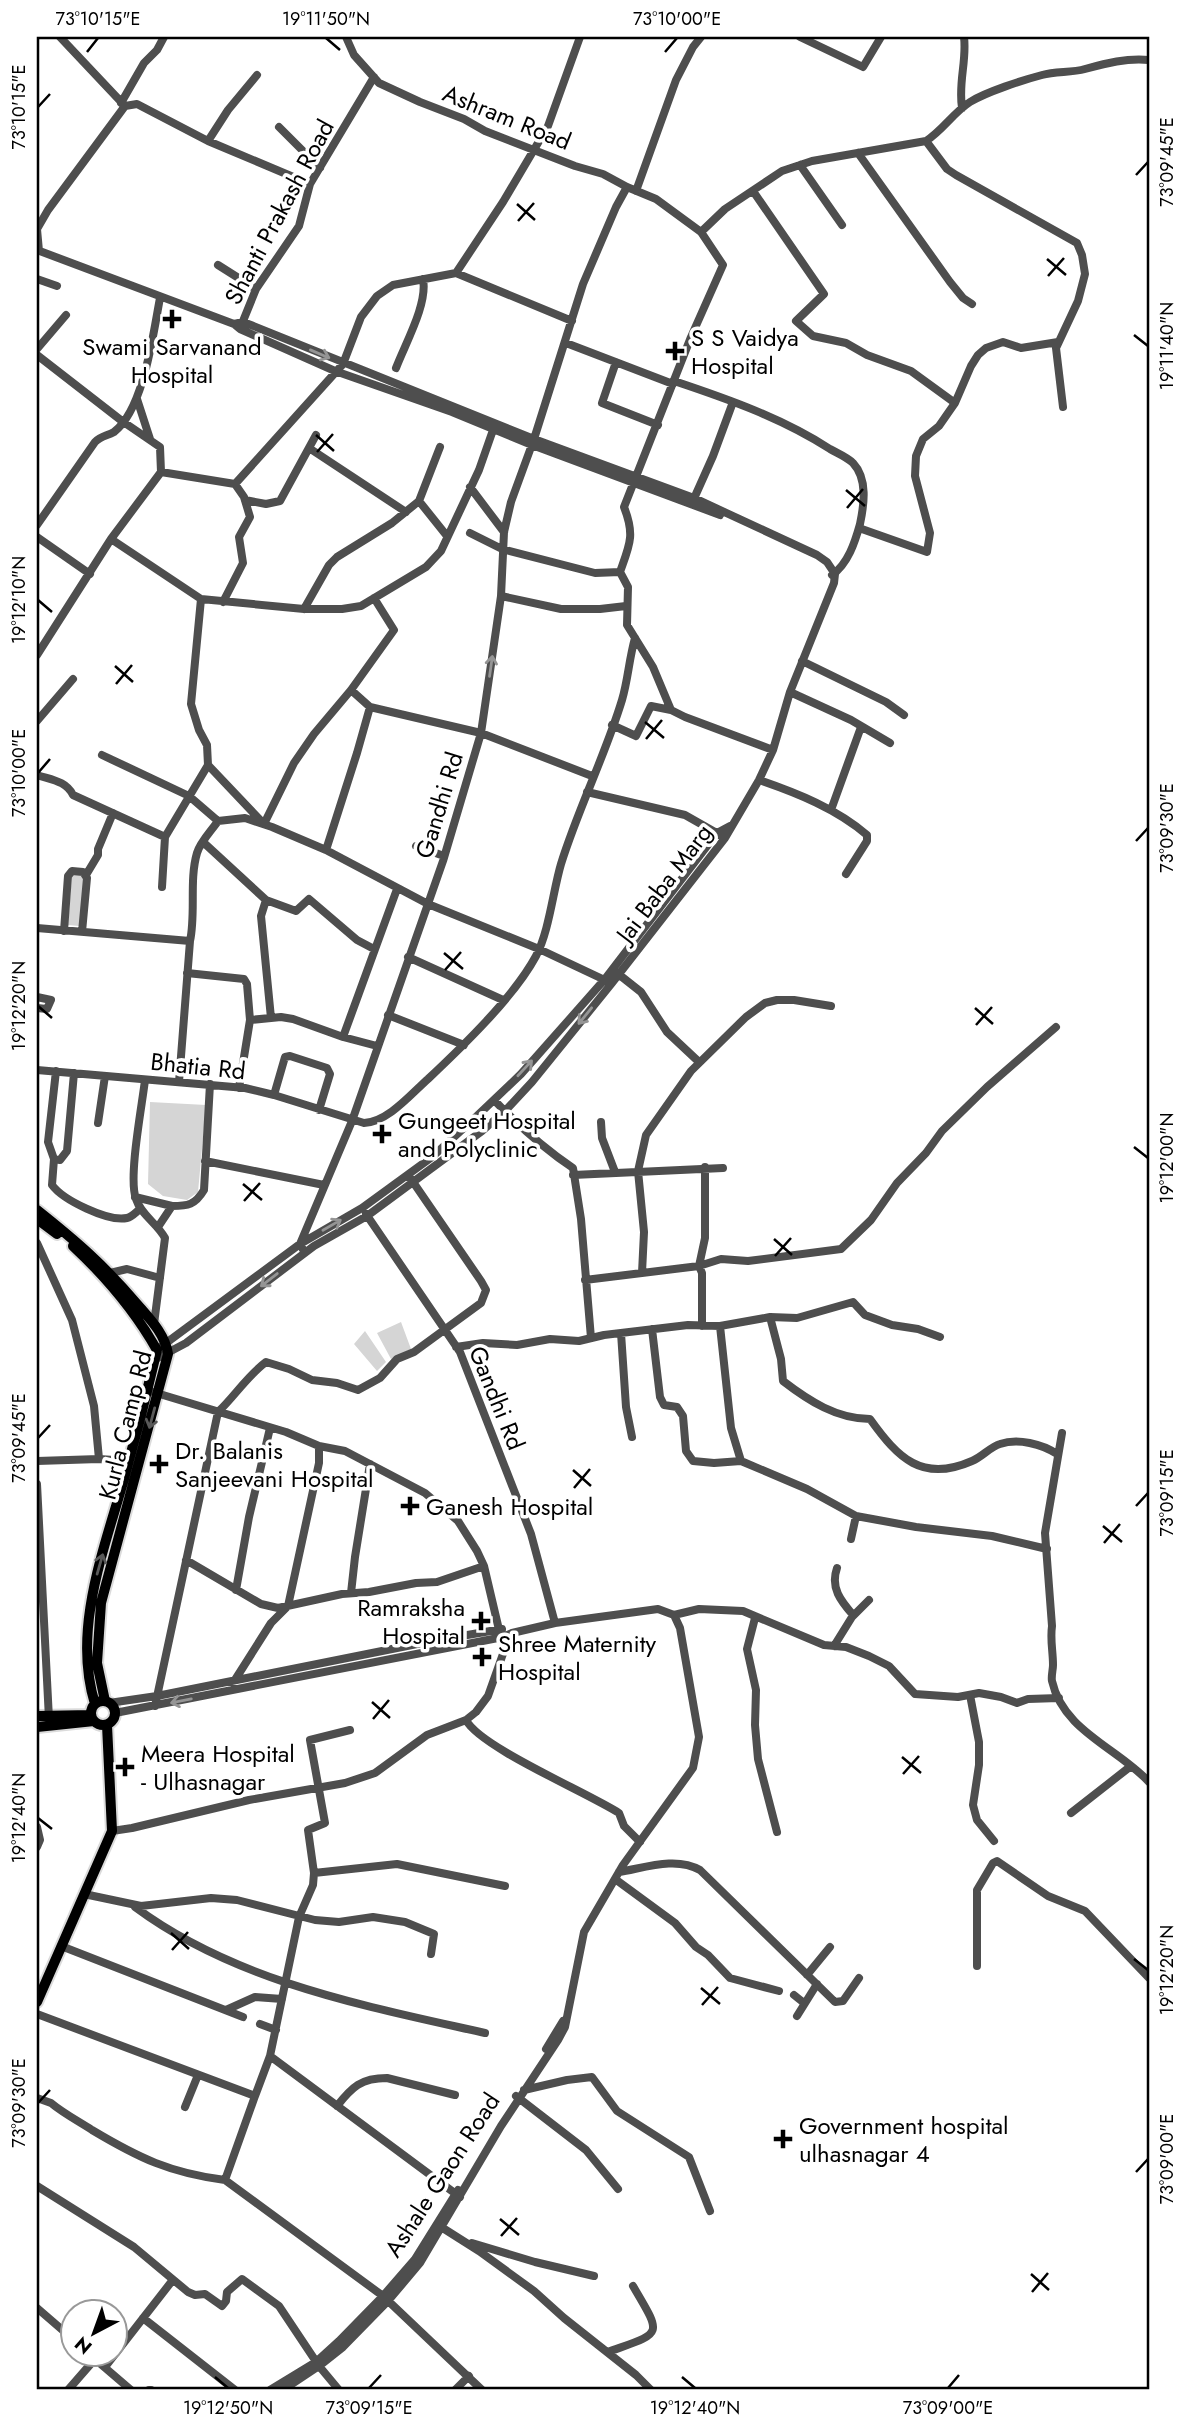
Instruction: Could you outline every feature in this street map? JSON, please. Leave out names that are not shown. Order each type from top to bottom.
[{"type":"main road","name":"Kurla Camp Rd","points":[[37,1210],[91,1253],[110,1273],[150,1328],[162,1352],[101,1603],[97,1663],[101,1709]]},
{"type":"main road","name":"Kurla Camp Rd","points":[[37,1219],[71,1244],[92,1264],[150,1328]]},
{"type":"main road","name":"Kurla Camp Rd","points":[[101,1709],[89,1684],[89,1615],[97,1573],[129,1461],[153,1392]]},
{"type":"main road","points":[[37,1727],[49,1720],[101,1709],[113,1720],[107,1724],[112,1830],[37,2000]]},
{"type":"main road","points":[[37,1716],[49,1720]]},
{"type":"street","points":[[61,37],[123,104],[137,104],[147,108],[208,141],[310,184]]},
{"type":"street","points":[[164,37],[158,50],[144,63],[123,104],[57,196],[37,229],[38,250],[160,298],[451,404],[533,442]]},
{"type":"street","name":"Ashram Road","points":[[346,37],[354,55],[379,83],[532,149],[603,174],[656,199],[701,232],[723,264],[673,382]]},
{"type":"street","points":[[456,273],[503,202],[548,126],[580,37]]},
{"type":"street","points":[[636,191],[676,80],[701,37]]},
{"type":"street","points":[[800,37],[863,67],[881,37]]},
{"type":"street","points":[[962,108],[959,92],[966,51],[964,37]]},
{"type":"street","points":[[701,232],[725,209],[782,170],[926,141],[939,133],[962,108],[995,90],[1042,75],[1122,60],[1149,60]]},
{"type":"street","points":[[208,141],[228,110],[257,75]]},
{"type":"street","name":"Shanti Prakash Road","points":[[239,325],[256,289],[299,226],[310,184],[374,77]]},
{"type":"street","points":[[279,127],[320,168]]},
{"type":"street","points":[[926,141],[947,169],[1077,243],[1083,255],[1086,274],[1078,301],[1058,342],[1056,354],[1063,407]]},
{"type":"street","points":[[858,153],[950,282],[972,304]]},
{"type":"street","points":[[800,165],[842,226]]},
{"type":"street","name":"Gandhi Rd","points":[[300,1244],[352,1121],[444,856],[481,733],[501,596],[504,532],[511,502],[566,343],[583,284],[627,187]]},
{"type":"street","points":[[753,191],[824,294],[796,321],[803,329],[813,336],[846,343],[867,355],[911,371],[956,403]]},
{"type":"street","points":[[218,265],[256,289]]},
{"type":"street","points":[[235,484],[343,364],[361,317],[377,296],[393,285],[456,273],[572,321]]},
{"type":"street","points":[[37,279],[57,286]]},
{"type":"street","points":[[396,368],[417,316],[425,288],[423,279]]},
{"type":"street","points":[[38,520],[95,442],[115,430],[137,399],[160,298]]},
{"type":"street","points":[[37,349],[66,315]]},
{"type":"street","points":[[239,325],[335,371],[693,501],[785,543],[818,561],[834,576]]},
{"type":"street","points":[[859,528],[927,552],[930,533],[915,476],[916,456],[923,439],[939,426],[956,403],[971,366],[986,348],[1003,342],[1021,348],[1058,342]]},
{"type":"street","name":"Jai Baba Marg","points":[[365,1212],[505,1111],[730,826],[759,780],[773,750],[790,692],[832,591],[834,576],[847,559],[859,528],[865,500],[860,476],[853,463],[795,428],[733,401],[566,343]]},
{"type":"street","points":[[37,355],[122,422],[160,447],[161,472],[111,539],[37,655]]},
{"type":"street","points":[[616,362],[602,403],[658,425]]},
{"type":"street","points":[[671,710],[653,667],[627,625],[628,587],[620,572],[631,542],[631,524],[624,507],[673,382]]},
{"type":"street","points":[[137,399],[152,441]]},
{"type":"street","points":[[693,501],[733,401]]},
{"type":"street","points":[[111,539],[201,599],[304,609],[351,608],[426,568],[441,551],[493,430]]},
{"type":"street","points":[[244,500],[266,504],[280,501],[316,435]]},
{"type":"street","points":[[304,609],[329,565],[337,557],[393,523],[419,500],[440,447]]},
{"type":"street","points":[[309,448],[406,512]]},
{"type":"street","points":[[161,472],[235,484]]},
{"type":"street","points":[[223,601],[243,563],[239,537],[250,517],[235,484]]},
{"type":"street","points":[[470,488],[504,532]]},
{"type":"street","points":[[419,500],[447,536]]},
{"type":"street","points":[[470,533],[502,550],[595,573],[620,572]]},
{"type":"street","points":[[37,537],[90,574]]},
{"type":"street","points":[[501,596],[561,609],[626,606]]},
{"type":"street","points":[[264,824],[294,763],[394,630],[374,598]]},
{"type":"street","points":[[162,887],[165,837],[208,765],[207,745],[198,730],[191,704],[201,599]]},
{"type":"street","points":[[352,1121],[371,1123],[408,1097],[464,1045],[520,980],[539,949],[561,865],[622,699],[627,665],[635,638]]},
{"type":"street","points":[[802,661],[886,702],[904,715]]},
{"type":"street","points":[[37,721],[73,679]]},
{"type":"street","points":[[351,690],[370,707],[481,733],[592,776]]},
{"type":"street","points":[[790,692],[850,720],[890,743]]},
{"type":"street","points":[[612,725],[636,736],[651,706],[671,710],[773,750]]},
{"type":"street","points":[[326,850],[370,707]]},
{"type":"street","points":[[831,810],[861,727]]},
{"type":"street","points":[[102,755],[189,796],[218,821],[245,818],[264,824],[326,850],[428,904],[609,981]]},
{"type":"street","points":[[208,765],[264,824]]},
{"type":"street","points":[[37,775],[67,785],[73,795],[165,837]]},
{"type":"street","points":[[759,780],[831,810],[848,819],[867,835],[867,841],[846,874]]},
{"type":"street","points":[[587,792],[684,815],[721,836]]},
{"type":"street","points":[[82,932],[86,875],[98,855],[113,813]]},
{"type":"street","points":[[179,1082],[193,927],[191,897],[197,852],[218,821]]},
{"type":"street","points":[[204,842],[266,900],[296,911],[309,899],[357,940],[374,949]]},
{"type":"street","points":[[416,846],[444,856]]},
{"type":"street","points":[[64,931],[69,874],[72,871],[86,875]]},
{"type":"street","points":[[343,1037],[397,888]]},
{"type":"street","points":[[266,900],[262,908],[261,931],[271,1018]]},
{"type":"street","points":[[37,928],[190,940]]},
{"type":"street","points":[[408,957],[503,1000]]},
{"type":"street","points":[[616,972],[641,992],[667,1032],[699,1062]]},
{"type":"street","points":[[187,973],[244,979],[247,984],[250,1020],[239,1087]]},
{"type":"street","name":"Jai Baba Marg","points":[[411,1178],[494,1100],[609,981]]},
{"type":"street","points":[[37,997],[51,1000],[47,1009],[37,1008]]},
{"type":"street","points":[[642,1273],[644,1233],[638,1171],[646,1135],[699,1062],[746,1017],[765,1003],[794,1000],[831,1006]]},
{"type":"street","points":[[388,1015],[464,1045]]},
{"type":"street","points":[[250,1020],[293,1019],[377,1046]]},
{"type":"street","points":[[585,1280],[699,1266],[721,1258],[748,1261],[841,1249],[870,1220],[942,1131],[987,1087],[1056,1027]]},
{"type":"street","points":[[274,1095],[285,1056],[327,1068],[330,1074],[319,1110]]},
{"type":"street","name":"Bhatia Rd","points":[[37,1070],[239,1087],[274,1095],[352,1121]]},
{"type":"street","points":[[56,1071],[48,1142],[54,1159],[52,1185],[82,1207],[123,1219],[131,1217],[140,1209]]},
{"type":"street","points":[[54,1159],[60,1160],[66,1151],[74,1073]]},
{"type":"street","points":[[98,1124],[104,1076]]},
{"type":"street","points":[[145,1080],[133,1179],[135,1198],[140,1209],[165,1238],[150,1328]]},
{"type":"street","points":[[135,1198],[172,1206],[189,1206],[198,1200],[204,1191],[210,1084]]},
{"type":"street","points":[[494,1100],[546,1150],[573,1168],[581,1219],[591,1338]]},
{"type":"street","points":[[601,1122],[602,1138],[615,1172]]},
{"type":"street","points":[[205,1161],[324,1185]]},
{"type":"street","points":[[702,1326],[702,1273],[699,1266],[705,1238],[705,1167]]},
{"type":"street","points":[[573,1175],[723,1168]]},
{"type":"street","points":[[155,1706],[218,1412],[238,1393],[252,1373],[266,1363],[289,1369],[312,1380],[337,1383],[358,1390],[380,1378],[397,1359],[414,1352],[481,1303],[485,1297],[486,1290],[411,1178]]},
{"type":"street","points":[[158,1227],[172,1206]]},
{"type":"street","points":[[162,1352],[300,1244],[365,1212]]},
{"type":"street","points":[[162,1352],[365,1212]]},
{"type":"street","name":"Gandhi Rd","points":[[365,1212],[456,1347],[531,1534],[555,1623]]},
{"type":"street","points":[[37,1243],[72,1320],[94,1406],[99,1459]]},
{"type":"street","points":[[300,1244],[305,1253]]},
{"type":"street","points":[[110,1273],[127,1269],[160,1278]]},
{"type":"street","points":[[456,1347],[483,1343],[517,1345],[550,1339],[579,1341],[688,1325],[720,1326],[770,1317],[797,1318],[853,1302],[865,1315],[940,1337]]},
{"type":"street","points":[[770,1317],[781,1359],[783,1381],[837,1415],[870,1419],[900,1456],[916,1466],[937,1470],[952,1469],[976,1460],[998,1444],[1017,1441],[1047,1448],[1057,1454]]},
{"type":"street","points":[[720,1326],[731,1428],[741,1461]]},
{"type":"street","points":[[652,1329],[660,1397],[664,1405],[677,1407],[683,1416],[689,1457],[699,1462],[741,1461],[807,1489],[856,1517],[992,1536],[1047,1549]]},
{"type":"street","points":[[621,1333],[626,1407],[632,1437]]},
{"type":"street","points":[[112,1830],[132,1828],[250,1800],[345,1783],[376,1773],[427,1735],[466,1720],[476,1712],[488,1696],[504,1651],[484,1566],[458,1521],[425,1493],[398,1476],[345,1451],[319,1446],[153,1392]]},
{"type":"street","points":[[236,1590],[249,1517],[270,1428]]},
{"type":"street","points":[[1062,1433],[1045,1533],[1053,1665],[1051,1679],[1068,1713],[1085,1732],[1146,1778],[1149,1765]]},
{"type":"street","points":[[231,1691],[234,1681],[271,1623],[288,1606],[319,1463],[319,1446]]},
{"type":"street","points":[[37,1461],[129,1461]]},
{"type":"street","points":[[351,1593],[370,1464]]},
{"type":"street","points":[[37,1484],[49,1720]]},
{"type":"street","points":[[851,1539],[856,1517]]},
{"type":"street","points":[[186,1560],[261,1604],[278,1608],[351,1593],[437,1582],[484,1566]]},
{"type":"street","points":[[837,1569],[835,1586],[840,1600],[853,1615]]},
{"type":"street","points":[[834,1646],[853,1615],[869,1600]]},
{"type":"street","points":[[101,1709],[234,1681],[501,1632],[512,1633],[555,1623],[657,1609],[674,1615],[699,1609],[743,1611],[824,1645],[846,1647],[889,1666],[915,1694],[958,1697],[979,1693],[1017,1703],[1028,1699],[1059,1698]]},
{"type":"street","name":"Ashale Gaon Road","points":[[282,2390],[317,2364],[385,2298],[417,2261],[565,2027],[584,1932],[617,1876],[693,1768],[698,1737],[680,1628],[674,1615]]},
{"type":"street","points":[[755,1618],[747,1649],[756,1690],[758,1759],[777,1832]]},
{"type":"street","points":[[101,1709],[155,1706],[428,1646]]},
{"type":"street","points":[[970,1695],[979,1742],[979,1765],[973,1805],[981,1827],[995,1841]]},
{"type":"street","points":[[466,1720],[470,1728],[493,1745],[619,1813],[624,1826],[640,1842]]},
{"type":"street","points":[[225,2180],[270,2056],[299,1917],[313,1885],[314,1873],[307,1832],[309,1828],[326,1824],[310,1740],[350,1730]]},
{"type":"street","points":[[1071,1813],[1131,1766]]},
{"type":"street","points":[[37,1827],[40,1840],[37,1847]]},
{"type":"street","points":[[977,1966],[977,1890],[993,1863],[997,1861],[1048,1895],[1085,1911],[1149,1978]]},
{"type":"street","points":[[617,1876],[678,1863],[690,1864],[840,2003],[859,1978]]},
{"type":"street","points":[[314,1873],[397,1864],[505,1885]]},
{"type":"street","points":[[617,1876],[675,1923],[696,1947],[708,1955],[730,1978],[779,1991]]},
{"type":"street","points":[[84,1894],[134,1906],[211,1898],[227,1899],[330,1922],[373,1917],[405,1922],[434,1934],[431,1954]]},
{"type":"street","points":[[134,1906],[181,1938],[285,1982],[383,2010],[485,2033]]},
{"type":"street","points":[[61,1946],[243,2017]]},
{"type":"street","points":[[807,1975],[830,1947]]},
{"type":"street","points":[[797,2016],[817,1984]]},
{"type":"street","points":[[794,1995],[804,2003]]},
{"type":"street","points":[[226,2010],[255,1997],[282,1999]]},
{"type":"street","points":[[37,2014],[255,2096]]},
{"type":"street","points":[[260,2024],[276,2030]]},
{"type":"street","points":[[270,2056],[457,2196]]},
{"type":"street","points":[[185,2107],[198,2075]]},
{"type":"street","points":[[521,2093],[567,2080],[592,2077],[617,2111],[693,2161],[710,2211]]},
{"type":"street","points":[[337,2106],[352,2087],[378,2078],[455,2095]]},
{"type":"street","points":[[521,2093],[586,2150],[618,2189]]},
{"type":"street","points":[[37,2098],[51,2103],[134,2155],[181,2172],[225,2180],[385,2298],[482,2390]]},
{"type":"street","points":[[37,2186],[134,2247],[172,2281],[195,2295],[205,2294],[222,2306],[227,2292],[242,2279],[251,2284],[279,2306],[317,2364],[339,2390]]},
{"type":"street","points":[[439,2226],[534,2291],[651,2390]]},
{"type":"street","points":[[460,2239],[535,2262],[594,2276]]},
{"type":"street","points":[[130,2335],[172,2281]]},
{"type":"street","points":[[608,2352],[644,2339],[654,2330],[654,2322],[633,2286]]},
{"type":"street","points":[[37,2308],[60,2328]]},
{"type":"street","points":[[143,2318],[235,2390]]},
{"type":"street","name":"Ashale Gaon Road","points":[[270,2390],[317,2364]]},
{"type":"street","points":[[68,2390],[84,2368]]},
{"type":"street","points":[[106,2368],[131,2390]]},
{"type":"street","points":[[455,2390],[469,2376]]},
{"type":"shaded area","points":[[80,874],[86,878],[79,926],[68,925],[72,875]]},
{"type":"shaded area","points":[[150,1102],[206,1105],[198,1192],[187,1200],[163,1196],[148,1184]]},
{"type":"shaded area","points":[[401,1322],[411,1349],[391,1359],[377,1333]]},
{"type":"shaded area","points":[[365,1331],[386,1362],[377,1371],[354,1344]]},
{"type":"place","name":"Swami Sarvanand Hospital","points":[[172,319]]},
{"type":"place","name":"S S Vaidya Hospital","points":[[675,351]]},
{"type":"place","name":"Gungeet Hospital and Polyclinic","points":[[382,1134]]},
{"type":"place","name":"Dr. Balanis Sanjeevani Hospital","points":[[159,1464]]},
{"type":"place","name":"Ganesh Hospital","points":[[410,1506]]},
{"type":"place","name":"Ramraksha Hospital","points":[[481,1621]]},
{"type":"place","name":"Shree Maternity Hospital","points":[[482,1657]]},
{"type":"place","name":"Meera Hospital - Ulhasnagar","points":[[125,1767]]},
{"type":"place","name":"Government hospital ulhasnagar 4","points":[[783,2139]]}]
